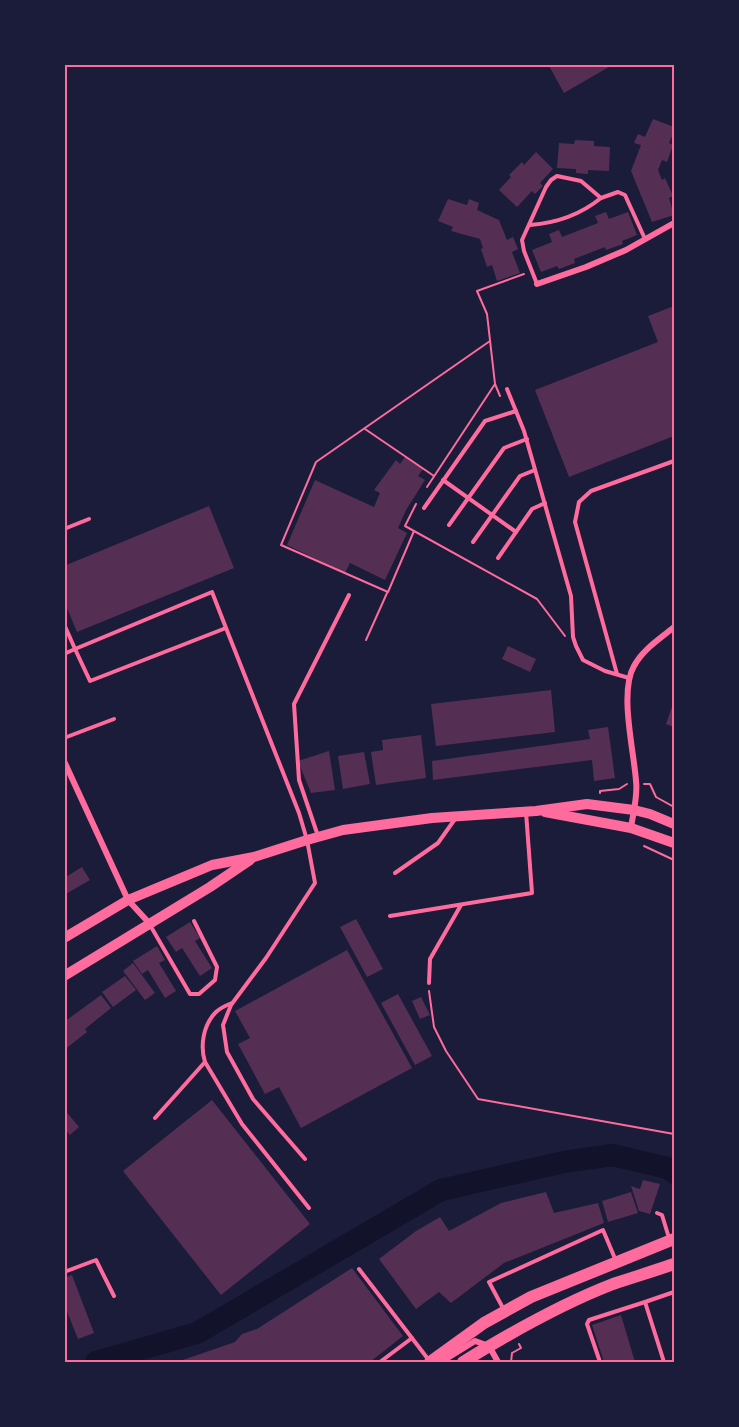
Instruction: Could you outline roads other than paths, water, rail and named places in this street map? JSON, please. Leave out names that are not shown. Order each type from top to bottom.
[{"type":"highway","points":[[430,1362],[484,1323],[531,1297],[672,1240]]},
{"type":"highway","points":[[463,1362],[489,1346],[587,1296],[675,1264]]},
{"type":"main road","points":[[64,938],[128,900],[212,865],[254,857],[307,840],[380,824],[587,804],[634,810],[675,824]]},
{"type":"main road","points":[[531,811],[631,828],[675,843]]},
{"type":"main road","points":[[64,976],[254,857]]},
{"type":"street","points":[[537,284],[606,259],[675,223]]},
{"type":"street","points":[[631,828],[637,784],[627,699],[629,678],[634,666],[645,651],[673,630]]},
{"type":"street","points":[[64,760],[128,900],[150,924]]},
{"type":"street","points":[[441,1362],[475,1341],[489,1346],[498,1362]]},
{"type":"lane","points":[[537,284],[522,240],[551,180],[557,176],[581,181],[601,198]]},
{"type":"lane","points":[[530,225],[572,216],[601,198],[618,192],[625,195],[646,240]]},
{"type":"lane","points":[[507,390],[527,439],[571,596],[573,637],[576,646],[583,660],[604,671],[629,678]]},
{"type":"lane","points":[[424,508],[485,421],[516,411]]},
{"type":"lane","points":[[449,525],[504,448],[527,439]]},
{"type":"lane","points":[[617,674],[575,522],[579,502],[591,491],[675,461]]},
{"type":"lane","points":[[473,542],[520,476],[535,470]]},
{"type":"lane","points":[[443,480],[516,532]]},
{"type":"lane","points":[[498,558],[532,509],[545,503]]},
{"type":"lane","points":[[64,529],[89,519]]},
{"type":"lane","points":[[64,654],[212,592],[296,804],[307,840],[315,883],[266,958],[233,1002],[223,1025],[227,1052],[253,1099],[305,1158]]},
{"type":"lane","points":[[319,837],[299,780],[294,704],[349,595],[337,621]]},
{"type":"lane","points":[[64,624],[90,681],[226,628]]},
{"type":"lane","points":[[64,738],[114,719]]},
{"type":"lane","points":[[390,916],[532,893],[531,811]]},
{"type":"lane","points":[[395,873],[438,843],[458,816]]},
{"type":"lane","points":[[429,983],[430,959],[462,904]]},
{"type":"lane","points":[[150,924],[190,994],[199,994],[215,980],[218,967],[194,921]]},
{"type":"lane","points":[[233,1002],[217,1010],[210,1019],[202,1042],[205,1062],[242,1124],[309,1208]]},
{"type":"lane","points":[[156,1118],[205,1062]]},
{"type":"lane","points":[[657,1213],[662,1215],[672,1240]]},
{"type":"lane","points":[[505,1311],[489,1282],[603,1230],[616,1262]]},
{"type":"lane","points":[[64,1272],[96,1260],[114,1296]]},
{"type":"lane","points":[[359,1269],[430,1362]]},
{"type":"lane","points":[[600,1362],[587,1324],[589,1320],[675,1292]]},
{"type":"lane","points":[[645,1302],[664,1362]]},
{"type":"lane","points":[[380,1362],[412,1338]]},
{"type":"waterway","points":[[96,1362],[197,1333],[441,1190],[564,1162],[612,1155],[668,1168],[674,1173]]}]
